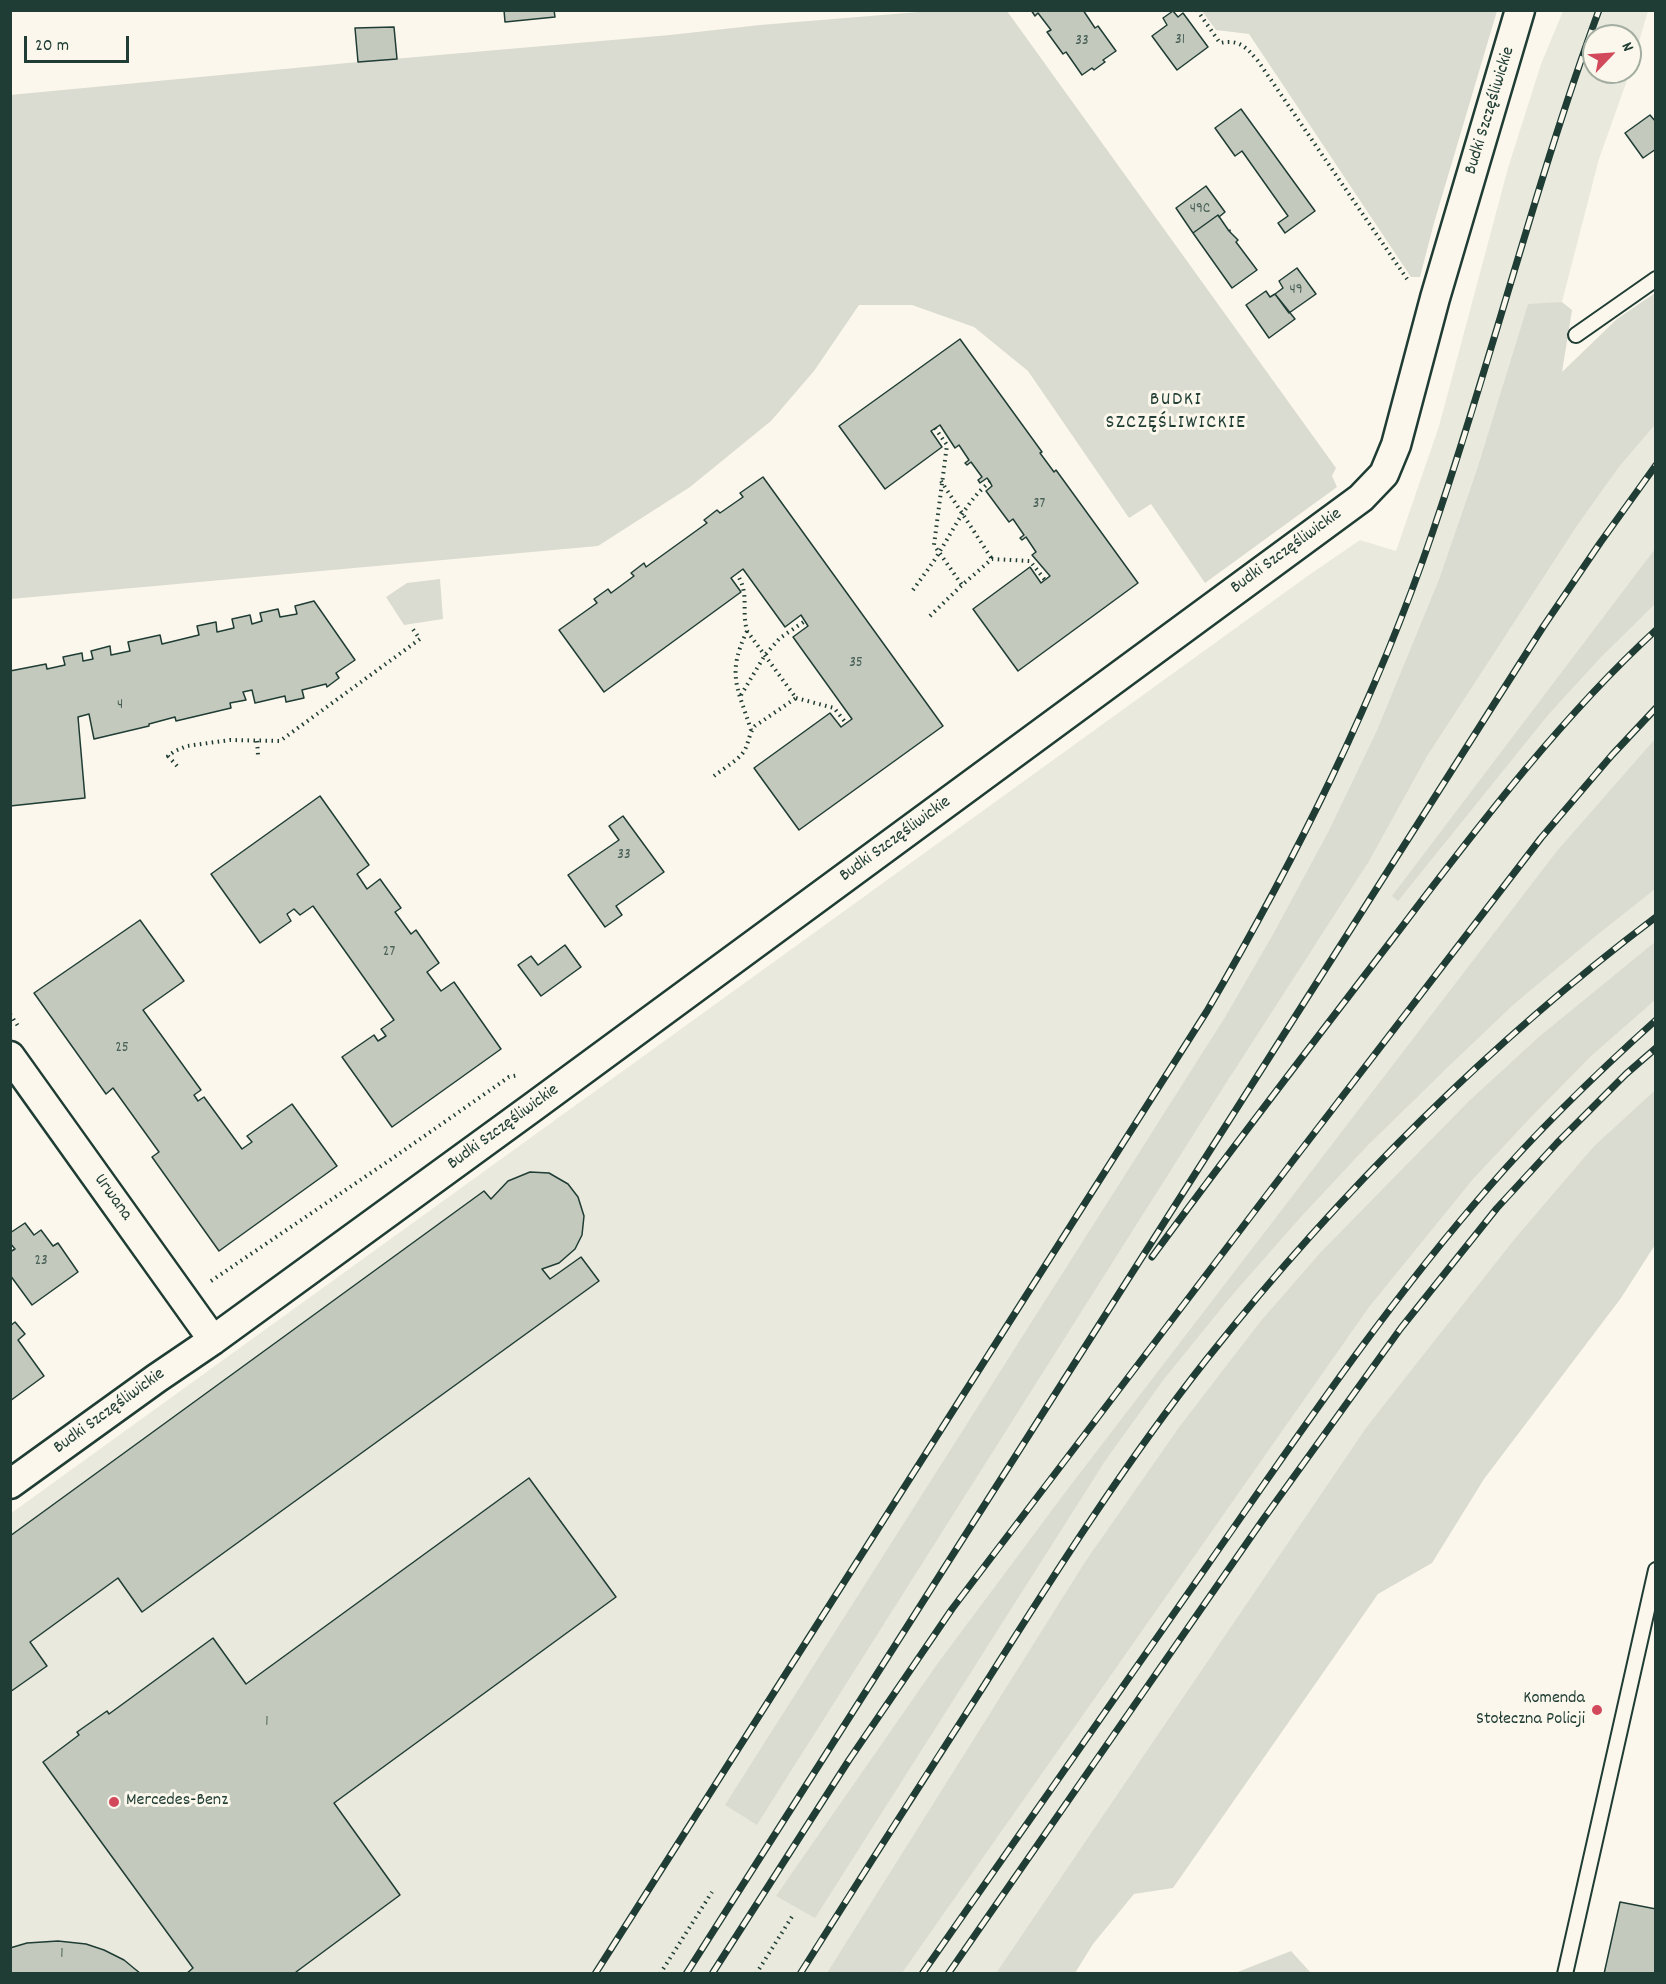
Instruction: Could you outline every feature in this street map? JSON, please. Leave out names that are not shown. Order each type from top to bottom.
[{"type":"street","name":"Budki Szczęśliwickie","points":[[10,1484],[213,1340],[577,1075],[1361,498],[1384,474],[1396,445],[1435,298],[1520,10]]},
{"type":"street","name":"Urwana","points":[[16,1044],[213,1340]]},
{"type":"lane","points":[[1576,335],[1656,279]]},
{"type":"lane","points":[[1565,1974],[1656,1570]]},
{"type":"path","points":[[1197,10],[1220,43],[1231,41],[1245,47],[1258,61],[1406,278],[1435,298]]},
{"type":"path","points":[[935,428],[947,445],[934,545],[962,585]]},
{"type":"path","points":[[941,481],[992,560]]},
{"type":"path","points":[[913,590],[963,514],[981,489],[990,482]]},
{"type":"path","points":[[930,616],[992,560],[1030,561],[1045,580]]},
{"type":"path","points":[[737,574],[745,592],[747,632],[796,698],[834,708],[846,723]]},
{"type":"path","points":[[740,695],[765,656],[780,638],[805,621]]},
{"type":"path","points":[[177,766],[168,756],[187,746],[230,740],[280,741],[420,639],[412,628]]},
{"type":"path","points":[[714,776],[742,754],[747,746],[751,730],[736,687],[734,669],[738,651],[747,632]]},
{"type":"path","points":[[751,730],[796,698]]},
{"type":"path","points":[[257,741],[258,755]]},
{"type":"path","points":[[10,1014],[16,1044]]},
{"type":"path","points":[[209,1282],[509,1077],[528,1073]]},
{"type":"path","points":[[660,1974],[712,1892]]},
{"type":"path","points":[[756,1974],[793,1915]]},
{"type":"shaded area","points":[[931,11],[1007,11],[1336,468],[1332,476],[1337,487],[1205,583],[1151,504],[1129,518],[1028,371],[974,327],[912,305],[859,305],[814,371],[771,421],[690,487],[598,546],[11,599],[10,95]]},
{"type":"shaded area","points":[[1202,11],[1497,11],[1420,277],[1411,277],[1249,34],[1216,30]]},
{"type":"shaded area","points":[[1563,11],[1648,11],[1642,31],[1642,24],[1582,24],[1582,84],[1626,84],[1599,159],[1562,302],[1528,305],[1477,469],[1439,579],[1377,730],[1328,832],[1273,934],[757,1825],[1230,1077],[1319,885],[1426,758],[1577,526],[1619,467],[1655,425],[1655,1090],[1594,1146],[1365,1429],[996,1973],[11,1973],[10,1514],[1309,575],[1360,540],[1396,551],[1439,426],[1508,168],[1541,64]]},
{"type":"shaded area","points":[[1655,293],[1655,425],[1619,467],[1577,526],[1426,758],[1369,861],[757,1825],[725,1805],[1222,1022],[1328,832],[1377,730],[1439,579],[1477,469],[1528,304],[1562,302],[1572,310],[1562,372],[1617,319]]},
{"type":"shaded area","points":[[1655,549],[1655,604],[1601,657],[1548,715],[1398,901],[1392,896]]},
{"type":"shaded area","points":[[440,579],[443,619],[404,625],[386,597],[407,583]]},
{"type":"shaded area","points":[[1655,739],[1655,889],[1514,1004],[1450,1065],[1368,1145],[1233,1294],[1164,1379],[1105,1461],[815,1918],[776,1896],[938,1663],[1067,1490],[1557,851]]},
{"type":"shaded area","points":[[1655,942],[1655,1000],[1591,1056],[1473,1179],[1369,1307],[902,1973],[827,1973],[1085,1562],[1180,1426],[1260,1322],[1321,1252],[1469,1101],[1540,1036]]},
{"type":"shaded area","points":[[1655,1090],[1655,1245],[1621,1298],[1484,1479],[1432,1563],[1378,1594],[1173,1888],[1134,1894],[1093,1944],[1075,1973],[996,1973],[1365,1429],[1513,1241],[1594,1146]]},
{"type":"shaded area","points":[[1291,1951],[1311,1973],[1235,1973]]},
{"type":"building","points":[[504,10],[554,10],[555,17],[505,22]]},
{"type":"building","points":[[1031,10],[1083,10],[1095,28],[1098,26],[1116,51],[1094,70],[1092,68],[1082,75],[1066,52],[1063,54],[1047,32],[1051,30],[1038,13],[1035,16]]},
{"type":"building","points":[[1173,11],[1178,17],[1183,13],[1208,47],[1177,70],[1152,36],[1167,25],[1163,18]]},
{"type":"building","points":[[394,27],[397,59],[358,62],[355,28]]},
{"type":"building","points":[[1241,109],[1315,211],[1285,233],[1278,223],[1288,216],[1242,151],[1235,156],[1215,128]]},
{"type":"building","points":[[1650,115],[1656,122],[1656,149],[1643,158],[1625,133]]},
{"type":"building","points":[[1206,186],[1225,212],[1193,233],[1176,208]]},
{"type":"building","points":[[1218,215],[1238,240],[1236,242],[1257,270],[1232,288],[1193,233]]},
{"type":"building","points":[[1297,268],[1316,294],[1289,313],[1275,294],[1283,288],[1279,281]]},
{"type":"building","points":[[1266,291],[1270,297],[1275,294],[1295,319],[1269,338],[1246,305]]},
{"type":"building","points":[[960,339],[1042,452],[1040,453],[1054,472],[1056,470],[1138,583],[1018,671],[973,609],[1030,567],[1041,583],[1050,576],[1032,555],[1036,552],[1026,537],[1022,540],[1020,538],[1024,535],[1013,519],[1009,522],[986,491],[992,486],[990,482],[987,478],[980,483],[978,480],[982,477],[971,462],[967,465],[965,463],[969,460],[959,445],[955,448],[940,425],[931,431],[942,447],[885,489],[839,426]]},
{"type":"building","points":[[763,477],[943,726],[799,830],[754,768],[830,713],[841,727],[852,719],[793,637],[808,626],[801,615],[785,627],[743,569],[731,578],[741,592],[604,692],[559,630],[597,603],[594,599],[608,589],[611,593],[634,576],[631,573],[644,563],[646,567],[707,523],[704,520],[717,510],[720,513],[743,497],[740,493]]},
{"type":"building","points":[[314,601],[355,660],[336,673],[339,678],[327,687],[326,684],[302,690],[304,698],[286,702],[285,696],[255,703],[252,690],[243,692],[246,700],[230,703],[231,708],[176,721],[175,717],[149,724],[149,726],[94,739],[89,714],[78,717],[85,798],[10,806],[10,671],[46,664],[47,669],[65,665],[63,657],[82,653],[83,661],[93,659],[91,651],[110,646],[111,655],[130,651],[128,642],[160,635],[162,644],[199,635],[197,626],[216,622],[217,632],[234,628],[232,619],[250,615],[252,624],[262,621],[260,613],[278,609],[280,617],[297,614],[295,606]]},
{"type":"building","points":[[320,796],[369,865],[357,874],[367,889],[380,879],[401,908],[395,912],[411,934],[416,930],[439,963],[427,972],[441,991],[454,982],[501,1049],[392,1127],[342,1057],[374,1035],[378,1041],[386,1036],[381,1029],[394,1020],[313,906],[300,915],[294,909],[287,914],[291,921],[260,943],[211,874]]},
{"type":"building","points":[[623,816],[664,872],[616,906],[622,915],[605,927],[568,875],[619,840],[609,826]]},
{"type":"building","points":[[140,920],[184,981],[143,1010],[201,1090],[194,1095],[198,1101],[204,1097],[242,1149],[252,1142],[247,1136],[292,1104],[337,1166],[219,1251],[152,1157],[159,1152],[113,1088],[106,1094],[34,993]]},
{"type":"building","points":[[565,945],[581,967],[541,996],[518,965],[531,956],[538,965]]},
{"type":"building","points":[[530,1172],[549,1173],[568,1184],[578,1197],[584,1216],[582,1235],[575,1249],[559,1263],[542,1269],[550,1279],[581,1257],[599,1281],[142,1612],[118,1578],[30,1642],[47,1666],[10,1692],[10,1536],[484,1191],[491,1199],[508,1181]]},
{"type":"building","points":[[25,1223],[34,1235],[41,1230],[53,1246],[58,1243],[78,1272],[32,1305],[10,1275],[10,1252],[15,1249],[10,1243],[10,1233]]},
{"type":"building","points":[[15,1322],[25,1334],[18,1340],[44,1376],[10,1401],[10,1326]]},
{"type":"building","points":[[529,1478],[616,1597],[334,1803],[400,1895],[296,1972],[297,1974],[186,1974],[193,1968],[43,1762],[79,1735],[77,1732],[107,1711],[109,1714],[213,1638],[246,1684]]},
{"type":"building","points":[[1620,1902],[1656,1909],[1656,1974],[1604,1974]]},
{"type":"building","points":[[58,1941],[86,1944],[104,1950],[124,1960],[141,1974],[10,1974],[10,1948],[27,1943]]},
{"type":"railway","points":[[595,1974],[1207,1011],[1303,836],[1360,716],[1411,594],[1475,401],[1555,139],[1599,10]]},
{"type":"railway","points":[[686,1974],[1543,627],[1656,465]]},
{"type":"railway","points":[[1152,1257],[1486,817],[1585,701],[1656,630]]},
{"type":"railway","points":[[712,1974],[849,1760],[952,1609],[1541,838],[1612,755],[1656,708]]},
{"type":"railway","points":[[800,1974],[1064,1560],[1147,1438],[1206,1360],[1308,1239],[1417,1124],[1533,1017],[1656,917]]},
{"type":"railway","points":[[922,1974],[1308,1421],[1414,1278],[1528,1143],[1656,1020]]},
{"type":"railway","points":[[948,1974],[1262,1521],[1401,1328],[1497,1208],[1557,1143],[1626,1074],[1656,1048]]},
{"type":"place","name":"Komenda Stołeczna Policji","points":[[1597,1710]]},
{"type":"place","name":"Mercedes-Benz","points":[[114,1802]]},
{"type":"district","name":"BUDKI SZCZĘŚLIWICKIE","points":[[1176,412]]}]
